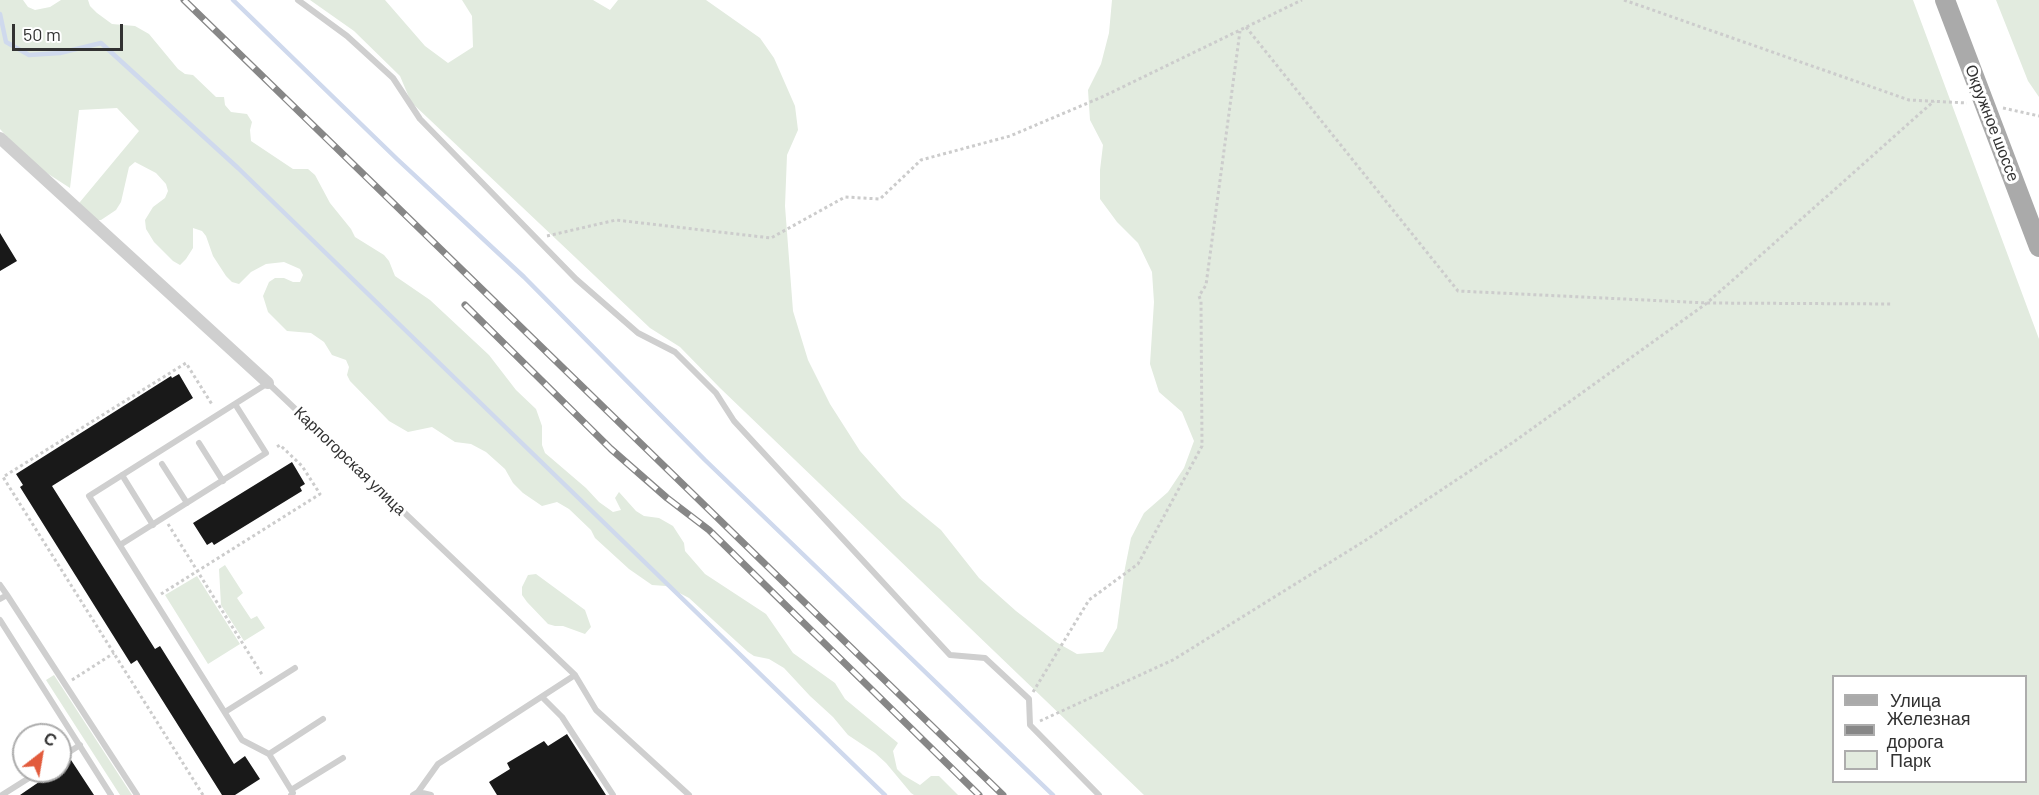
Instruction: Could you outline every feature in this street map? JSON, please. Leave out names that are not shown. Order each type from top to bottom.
[{"type":"main road","name":"Окружное шоссе","points":[[1945,0],[2039,247]]},
{"type":"street","name":"Карпогорская улица","points":[[0,138],[268,383]]},
{"type":"lane","points":[[298,0],[347,36],[393,78],[420,119],[576,279],[638,333],[675,352],[716,393],[734,421],[950,656],[985,658],[1029,699],[1030,725],[1099,795]]},
{"type":"lane","points":[[268,383],[89,496],[243,740],[268,754],[291,793],[343,758]]},
{"type":"lane","name":"Карпогорская улица","points":[[268,383],[575,675],[596,710],[689,795]]},
{"type":"lane","points":[[120,545],[266,453],[235,404]]},
{"type":"lane","points":[[199,443],[223,481]]},
{"type":"lane","points":[[162,464],[187,503]]},
{"type":"lane","points":[[122,476],[153,525]]},
{"type":"lane","points":[[0,585],[137,795]]},
{"type":"lane","points":[[0,599],[7,595]]},
{"type":"lane","points":[[0,620],[111,795]]},
{"type":"lane","points":[[225,712],[295,668]]},
{"type":"lane","points":[[431,795],[416,793],[438,764],[543,698],[575,675]]},
{"type":"lane","points":[[543,698],[562,717],[613,795]]},
{"type":"lane","points":[[268,754],[323,719]]},
{"type":"lane","points":[[72,751],[80,746]]},
{"type":"lane","points":[[2,795],[21,783]]},
{"type":"path","points":[[536,238],[616,220],[771,238],[844,197],[880,199],[921,160],[1010,136],[1102,97],[1302,0]]},
{"type":"path","points":[[1624,0],[1909,100],[1984,104],[2039,116]]},
{"type":"path","points":[[1246,27],[1458,291],[1707,303],[1893,304]]},
{"type":"path","points":[[1029,699],[1089,600],[1138,564],[1202,446],[1201,301],[1199,296],[1206,285],[1240,30]]},
{"type":"path","points":[[1030,725],[1183,654],[1366,540],[1512,443],[1707,303],[1934,101]]},
{"type":"path","points":[[154,598],[320,494],[302,466],[280,445],[266,453]]},
{"type":"path","points":[[164,518],[268,684]]},
{"type":"path","points":[[65,684],[114,653]]},
{"type":"green space","points":[[0,0],[23,0],[28,7],[35,10],[50,7],[61,0],[88,0],[97,13],[112,24],[135,26],[149,34],[178,69],[185,74],[193,75],[216,97],[224,97],[225,105],[231,112],[247,114],[252,122],[251,141],[293,169],[308,169],[315,175],[330,203],[355,237],[384,255],[395,276],[430,300],[489,355],[516,390],[536,409],[542,426],[542,445],[545,453],[613,512],[621,510],[615,498],[619,492],[636,511],[644,516],[659,518],[673,526],[684,543],[685,551],[705,574],[766,614],[793,653],[835,683],[845,699],[898,743],[893,751],[897,769],[903,775],[920,785],[931,776],[939,776],[958,795],[914,795],[911,793],[886,763],[848,735],[784,668],[769,659],[754,656],[748,652],[689,598],[666,586],[652,585],[629,569],[595,538],[591,530],[569,509],[557,502],[542,506],[523,493],[513,483],[505,469],[486,452],[471,444],[455,442],[432,427],[408,432],[389,421],[350,381],[347,375],[349,367],[346,360],[332,355],[324,342],[311,333],[287,331],[268,312],[263,296],[269,282],[275,278],[284,278],[300,282],[303,275],[300,269],[284,262],[266,264],[251,272],[239,284],[232,282],[213,256],[206,236],[202,231],[193,228],[193,248],[180,265],[173,261],[154,242],[146,229],[145,220],[153,207],[165,198],[168,191],[166,184],[156,173],[135,162],[129,167],[121,202],[116,210],[101,220],[92,220],[75,208],[139,131],[117,108],[79,110],[70,188],[39,168],[20,151],[0,129]]},
{"type":"green space","points":[[310,0],[385,0],[425,46],[448,63],[473,47],[472,16],[462,0],[593,0],[610,10],[618,0],[706,0],[760,38],[774,58],[795,106],[798,130],[787,155],[785,206],[793,311],[808,360],[830,404],[860,451],[902,498],[941,530],[979,578],[1016,611],[1056,642],[1077,654],[1103,652],[1117,628],[1131,538],[1144,513],[1168,492],[1184,468],[1194,441],[1182,412],[1159,392],[1150,364],[1154,302],[1152,272],[1138,243],[1117,222],[1100,199],[1103,145],[1090,120],[1088,90],[1101,64],[1109,33],[1112,0],[1913,0],[2039,339],[2039,795],[1144,795],[680,347],[650,328],[411,102],[400,76],[354,31]]},
{"type":"green space","points":[[1996,0],[2039,0],[2039,97],[2028,81]]},
{"type":"green space","points":[[225,565],[243,593],[237,598],[251,619],[257,616],[265,628],[244,641],[221,605],[219,569]]},
{"type":"green space","points":[[536,574],[585,610],[591,627],[585,634],[563,626],[548,624],[527,602],[522,595],[522,587],[528,575]]},
{"type":"green space","points":[[197,576],[240,644],[208,664],[165,595]]},
{"type":"green space","points":[[54,675],[132,795],[120,795],[46,680]]},
{"type":"building","points":[[0,233],[17,261],[0,271]]},
{"type":"building","points":[[179,374],[193,398],[52,486],[155,649],[160,646],[234,764],[245,756],[260,779],[235,795],[222,795],[137,660],[131,664],[20,487],[23,485],[16,474],[171,376],[172,378]]},
{"type":"building","points":[[292,462],[305,484],[300,487],[302,491],[214,545],[212,542],[207,545],[193,523]]},
{"type":"building","points":[[567,734],[606,795],[497,795],[489,782],[510,769],[507,763],[544,741],[548,746]]},
{"type":"building","points":[[72,762],[94,795],[20,795],[38,783],[72,783]]},
{"type":"waterway","points":[[233,0],[397,159],[524,277],[705,460],[1053,795]]},
{"type":"waterway","points":[[0,14],[6,42],[29,55],[60,53],[101,43],[238,168],[885,795]]},
{"type":"railway","points":[[184,0],[1003,795]]},
{"type":"railway","points":[[465,305],[611,449],[667,498],[709,530],[979,795]]}]
